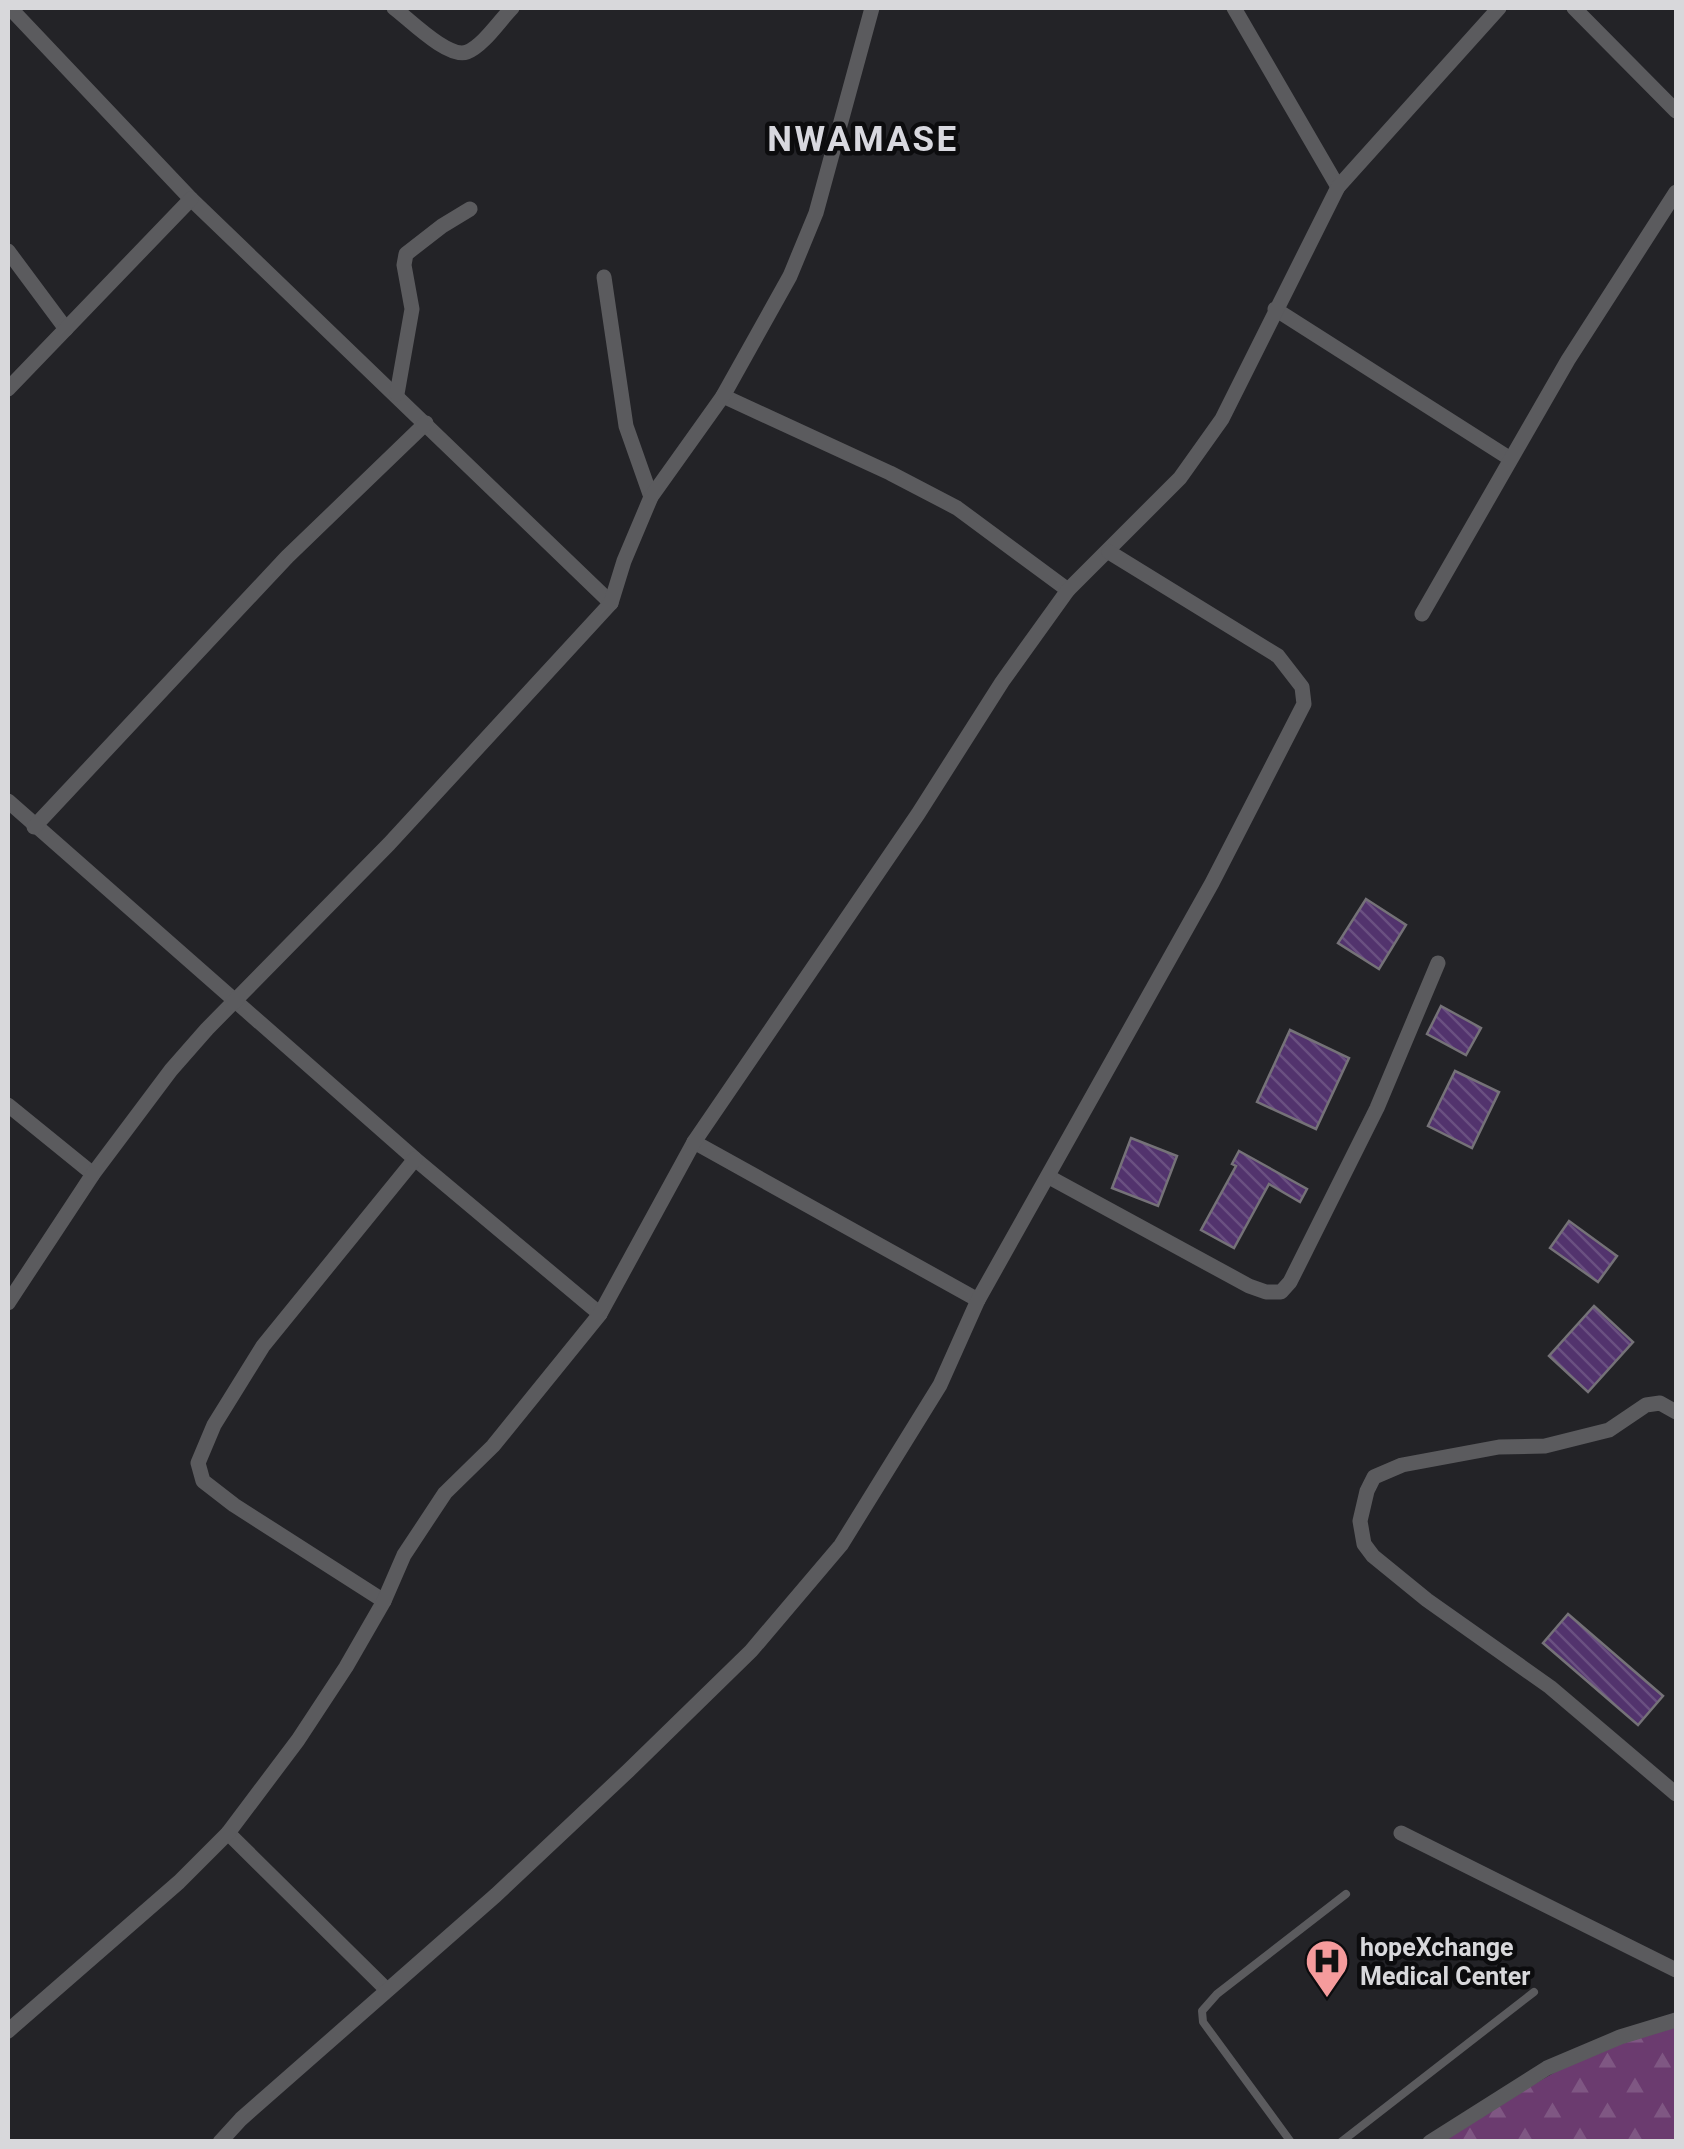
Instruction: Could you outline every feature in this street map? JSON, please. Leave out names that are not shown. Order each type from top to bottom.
[{"type":"street","points":[[10,8],[190,199],[612,603]]},
{"type":"street","points":[[394,8],[445,49],[456,53],[477,45],[512,8]]},
{"type":"street","points":[[8,1303],[94,1174],[206,1029],[389,844],[612,603],[624,561],[651,497],[723,396],[782,290],[816,214],[872,8]]},
{"type":"street","points":[[1234,8],[1338,187]]},
{"type":"street","points":[[8,2031],[179,1882],[228,1832],[298,1740],[346,1667],[384,1601],[404,1555],[445,1493],[492,1446],[600,1314],[694,1142],[918,814],[1002,682],[1068,590],[1180,478],[1222,418],[1338,187],[1500,8]]},
{"type":"street","points":[[1574,8],[1676,111]]},
{"type":"street","points":[[1422,614],[1509,458],[1676,192]]},
{"type":"street","points":[[8,389],[190,199]]},
{"type":"street","points":[[397,394],[412,310],[404,265],[406,254],[470,210]]},
{"type":"street","points":[[8,251],[66,329]]},
{"type":"street","points":[[604,278],[626,426],[651,497]]},
{"type":"street","points":[[1276,309],[1509,458]]},
{"type":"street","points":[[723,396],[957,508],[1068,590]]},
{"type":"street","points":[[34,827],[287,557],[426,423]]},
{"type":"street","points":[[220,2142],[509,1882],[764,1636],[842,1545],[940,1386],[978,1300],[1212,883],[1304,704],[1302,687],[1278,656],[1109,552]]},
{"type":"street","points":[[8,801],[415,1160],[600,1314]]},
{"type":"street","points":[[1050,1177],[1250,1286],[1280,1292],[1290,1282],[1377,1108],[1438,962]]},
{"type":"street","points":[[8,1105],[94,1174]]},
{"type":"street","points":[[694,1142],[978,1300]]},
{"type":"street","points":[[384,1601],[234,1505],[203,1480],[198,1463],[214,1425],[263,1346],[415,1160]]},
{"type":"street","points":[[1676,1412],[1660,1403],[1646,1405],[1618,1426],[1545,1446],[1499,1447],[1402,1465],[1374,1477],[1360,1521],[1364,1544],[1373,1556],[1426,1600],[1550,1687],[1676,1794]]},
{"type":"street","points":[[228,1832],[387,1990]]},
{"type":"street","points":[[1401,1833],[1676,1970]]},
{"type":"street","points":[[1430,2142],[1547,2068],[1620,2036],[1676,2020]]},
{"type":"lane","points":[[1291,2142],[1202,2022],[1202,2011],[1217,1994],[1346,1894]]},
{"type":"lane","points":[[1341,2142],[1534,1992]]},
{"type":"green space","points":[[1676,2027],[1676,2141],[1433,2142],[1585,2055]]},
{"type":"building","points":[[1366,899],[1406,925],[1379,969],[1338,943]]},
{"type":"building","points":[[1441,1006],[1481,1028],[1466,1055],[1427,1034]]},
{"type":"building","points":[[1290,1030],[1349,1058],[1316,1129],[1257,1102]]},
{"type":"building","points":[[1455,1071],[1499,1092],[1472,1148],[1428,1126]]},
{"type":"building","points":[[1131,1138],[1177,1156],[1158,1206],[1112,1188]]},
{"type":"building","points":[[1239,1151],[1307,1189],[1300,1202],[1269,1184],[1234,1248],[1201,1230],[1236,1166],[1232,1164]]},
{"type":"building","points":[[1569,1221],[1617,1256],[1598,1282],[1550,1248]]},
{"type":"building","points":[[1594,1306],[1633,1342],[1588,1392],[1549,1356]]},
{"type":"building","points":[[1568,1614],[1663,1696],[1638,1725],[1543,1643]]},
{"type":"place","name":"hopeXchange Medical Center","points":[[1327,1999]]},
{"type":"district","name":"NWAMASE","points":[[863,139]]}]
